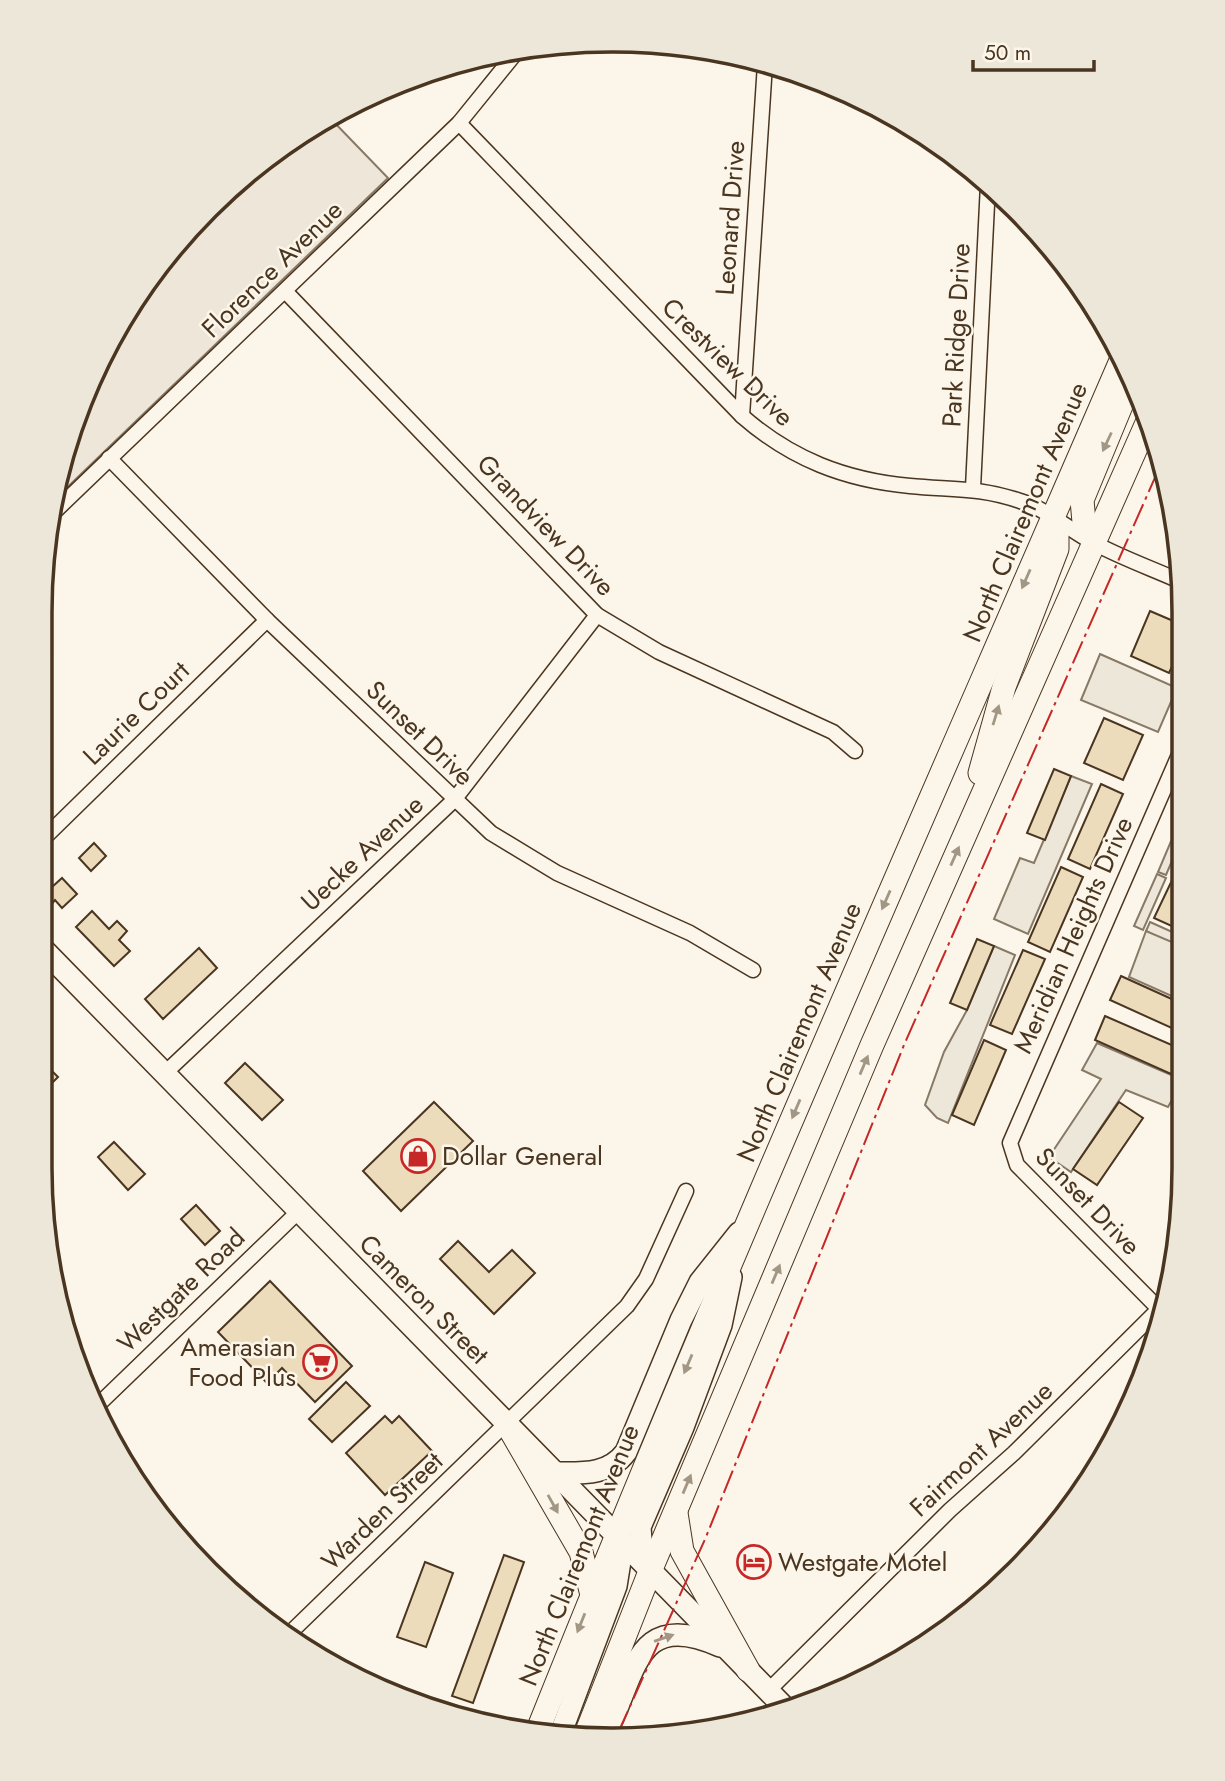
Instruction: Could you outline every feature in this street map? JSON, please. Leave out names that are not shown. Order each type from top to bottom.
[{"type":"main road","name":"North Clairemont Avenue","points":[[540,1724],[615,1537],[737,1248],[1117,369]]},
{"type":"main road","points":[[1095,544],[1084,522],[1082,500],[1127,391]]},
{"type":"main road","points":[[589,1727],[651,1569],[967,828],[1143,432]]},
{"type":"main road","points":[[967,828],[1004,687],[1056,549],[1057,527],[1053,517]]},
{"type":"main road","name":"Cameron Street","points":[[52,958],[780,1703]]},
{"type":"main road","points":[[554,1473],[590,1473],[618,1462],[626,1452],[681,1320],[701,1282],[749,1220]]},
{"type":"main road","points":[[651,1569],[642,1553],[640,1527],[683,1427],[721,1325],[737,1248]]},
{"type":"main road","points":[[507,1424],[581,1552],[592,1595]]},
{"type":"main road","points":[[676,1511],[679,1545],[748,1670]]},
{"type":"main road","points":[[563,1726],[616,1586],[621,1555],[615,1537]]},
{"type":"main road","points":[[607,1728],[632,1666],[651,1643],[677,1634],[706,1640],[728,1649]]},
{"type":"street","name":"Florence Avenue","points":[[63,503],[459,123],[508,62]]},
{"type":"street","name":"Leonard Drive","points":[[742,416],[764,74]]},
{"type":"street","name":"Crestview Drive","points":[[459,123],[742,416],[791,454],[837,473],[911,486],[973,488],[1023,501],[1095,544],[1171,577]]},
{"type":"street","name":"Park Ridge Drive","points":[[973,488],[987,196]]},
{"type":"street","name":"Grandview Drive","points":[[285,292],[597,614],[684,664],[833,732],[855,751]]},
{"type":"street","name":"Sunset Drive","points":[[109,458],[267,620],[491,833],[557,873],[690,933],[753,970]]},
{"type":"street","name":"Uecke Avenue","points":[[164,1074],[454,800],[597,614]]},
{"type":"street","name":"Laurie Court","points":[[52,830],[267,620]]},
{"type":"street","name":"Meridian Heights Drive","points":[[1010,1149],[1019,1118],[1172,771]]},
{"type":"street","name":"Sunset Drive","points":[[1010,1149],[1017,1165],[1156,1301]]},
{"type":"street","name":"Warden Street","points":[[294,1629],[627,1306],[646,1279],[686,1191]]},
{"type":"street","name":"Westgate Road","points":[[103,1400],[298,1212]]},
{"type":"street","name":"Fairmont Avenue","points":[[768,1691],[950,1510],[1014,1453],[1151,1319]]},
{"type":"shaded area","points":[[337,126],[388,178],[67,488],[82,432],[95,398],[128,332],[147,301],[191,243],[243,191],[301,147]]},
{"type":"shaded area","points":[[1100,654],[1172,686],[1172,700],[1158,732],[1081,700]]},
{"type":"shaded area","points":[[1071,776],[1092,784],[1028,934],[994,919],[1020,858],[1034,863]]},
{"type":"shaded area","points":[[1172,839],[1172,861],[1166,875],[1158,872]]},
{"type":"shaded area","points":[[1157,874],[1166,878],[1143,930],[1134,926]]},
{"type":"shaded area","points":[[1150,922],[1172,932],[1172,942],[1169,943],[1146,931]]},
{"type":"shaded area","points":[[1146,931],[1172,942],[1172,996],[1129,977]]},
{"type":"shaded area","points":[[994,946],[1015,955],[948,1123],[937,1118],[925,1105],[944,1052],[967,1010]]},
{"type":"shaded area","points":[[1097,1043],[1172,1075],[1172,1100],[1168,1107],[1126,1090],[1071,1172],[1049,1157],[1101,1079],[1082,1070]]},
{"type":"building","points":[[1150,611],[1172,620],[1172,666],[1169,673],[1131,656]]},
{"type":"building","points":[[1104,718],[1143,735],[1123,780],[1084,763]]},
{"type":"building","points":[[1054,769],[1071,776],[1045,840],[1027,833]]},
{"type":"building","points":[[1101,784],[1123,794],[1090,869],[1068,859]]},
{"type":"building","points":[[94,843],[106,856],[91,871],[79,858]]},
{"type":"building","points":[[1061,867],[1083,877],[1050,952],[1028,942]]},
{"type":"building","points":[[62,878],[77,894],[62,908],[55,900],[52,904],[52,887]]},
{"type":"building","points":[[1172,880],[1172,926],[1154,918]]},
{"type":"building","points":[[92,911],[109,929],[117,921],[127,931],[119,940],[130,951],[114,966],[76,927]]},
{"type":"building","points":[[977,939],[994,946],[967,1010],[950,1003]]},
{"type":"building","points":[[199,948],[217,968],[163,1019],[145,999]]},
{"type":"building","points":[[1023,950],[1045,959],[1012,1034],[990,1025]]},
{"type":"building","points":[[1121,976],[1172,999],[1172,1028],[1110,1000]]},
{"type":"building","points":[[1105,1016],[1172,1045],[1171,1074],[1095,1040]]},
{"type":"building","points":[[984,1040],[1006,1050],[974,1125],[952,1115]]},
{"type":"building","points":[[245,1063],[283,1100],[262,1120],[225,1083]]},
{"type":"building","points":[[52,1071],[58,1077],[52,1083]]},
{"type":"building","name":"Dollar General","points":[[434,1102],[473,1141],[401,1211],[363,1171]]},
{"type":"building","points":[[1119,1102],[1143,1118],[1097,1185],[1073,1169]]},
{"type":"building","points":[[114,1142],[145,1174],[128,1190],[98,1157]]},
{"type":"building","points":[[196,1205],[220,1231],[205,1245],[181,1219]]},
{"type":"building","points":[[458,1241],[489,1272],[512,1250],[535,1273],[494,1314],[440,1259]]},
{"type":"building","points":[[270,1281],[352,1366],[315,1402],[282,1368],[267,1383],[218,1332]]},
{"type":"building","points":[[346,1382],[370,1406],[332,1442],[309,1419]]},
{"type":"building","points":[[385,1416],[392,1423],[399,1416],[432,1451],[385,1495],[346,1453]]},
{"type":"building","points":[[504,1555],[524,1562],[473,1703],[452,1696]]},
{"type":"building","points":[[425,1562],[453,1573],[426,1647],[397,1637]]},
{"type":"power","points":[[620,1728],[706,1537],[904,1045],[1155,477]]},
{"type":"place","name":"Dollar General","points":[[418,1156]]},
{"type":"place","name":"Amerasian Food Plus","points":[[320,1362]]},
{"type":"place","name":"Westgate Motel","points":[[754,1562]]}]
